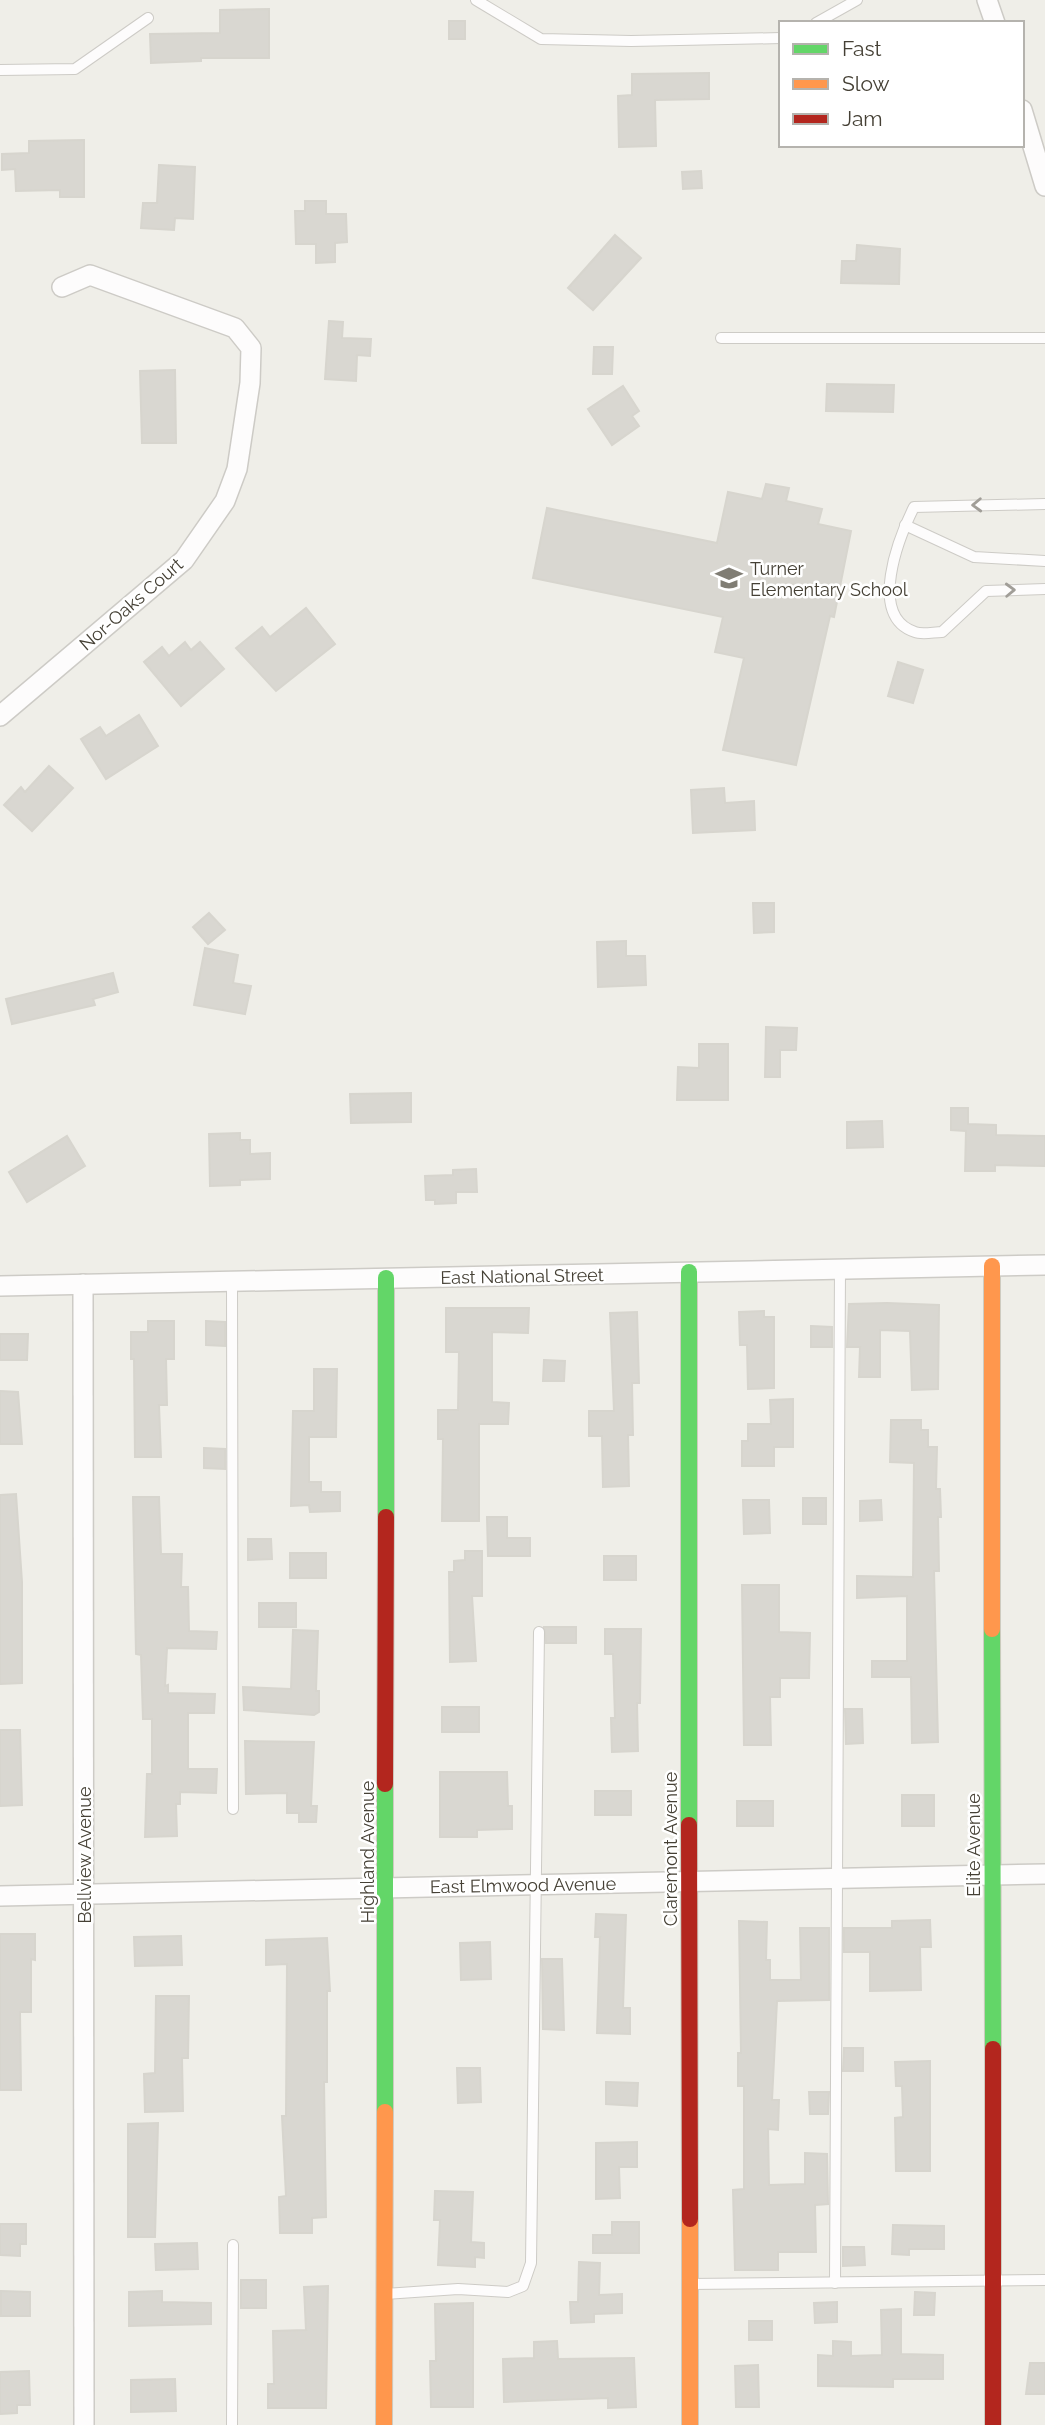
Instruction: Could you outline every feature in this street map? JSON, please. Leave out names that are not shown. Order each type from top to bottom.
[{"type":"street","points":[[987,0],[994,21]]},
{"type":"street","points":[[1024,117],[1045,186]]},
{"type":"street","name":"Nor-Oaks Court","points":[[0,716],[184,560],[233,484],[250,383],[251,348],[234,328],[90,275],[62,287]]},
{"type":"street","name":"East National Street","points":[[0,1286],[1045,1265]]},
{"type":"street","name":"Elite Avenue","points":[[992,1266],[993,2425]]},
{"type":"street","name":"Claremont Avenue","points":[[689,1272],[690,2425]]},
{"type":"street","name":"Highland Avenue","points":[[384,2425],[386,1278]]},
{"type":"street","name":"Bellview Avenue","points":[[83,1284],[85,2425]]},
{"type":"street","name":"East Elmwood Avenue","points":[[0,1896],[1045,1874]]},
{"type":"lane","points":[[476,0],[541,39],[631,41],[779,38]]},
{"type":"lane","points":[[820,21],[857,0]]},
{"type":"lane","points":[[0,70],[75,69],[148,18]]},
{"type":"lane","points":[[721,338],[1045,338]]},
{"type":"lane","points":[[1045,503],[914,507],[900,536],[888,604],[897,621],[916,633],[942,632],[986,591],[1045,589]]},
{"type":"lane","points":[[905,525],[974,557],[1045,561]]},
{"type":"lane","points":[[835,2283],[840,1269]]},
{"type":"lane","points":[[232,1282],[233,1809]]},
{"type":"lane","points":[[385,2294],[458,2289],[508,2292],[523,2286],[531,2263],[539,1632]]},
{"type":"lane","points":[[232,2425],[233,2245]]},
{"type":"lane","points":[[690,2284],[1045,2280]]},
{"type":"building","points":[[269,9],[269,58],[201,58],[201,61],[151,63],[150,34],[220,33],[220,10]]},
{"type":"building","points":[[449,21],[465,21],[465,39],[449,39]]},
{"type":"building","points":[[709,73],[709,99],[655,100],[656,146],[619,147],[618,96],[632,95],[632,74]]},
{"type":"building","points":[[84,140],[84,197],[60,197],[60,190],[16,191],[15,169],[2,170],[2,154],[29,153],[29,141]]},
{"type":"building","points":[[159,165],[195,167],[193,219],[175,218],[174,230],[141,228],[143,203],[157,203]]},
{"type":"building","points":[[701,171],[702,188],[683,189],[682,172]]},
{"type":"building","points":[[305,201],[326,201],[326,214],[346,214],[347,242],[335,243],[335,262],[316,263],[316,244],[296,244],[295,211],[305,211]]},
{"type":"building","points":[[615,235],[641,258],[593,310],[568,288]]},
{"type":"building","points":[[857,245],[900,249],[899,284],[841,283],[842,261],[856,261]]},
{"type":"building","points":[[329,321],[343,322],[342,338],[371,339],[370,356],[357,355],[356,381],[325,379]]},
{"type":"building","points":[[594,347],[613,347],[612,374],[593,374]]},
{"type":"building","points":[[175,370],[176,443],[142,443],[140,371]]},
{"type":"building","points":[[827,384],[894,385],[893,412],[826,411]]},
{"type":"building","points":[[623,386],[639,411],[632,416],[639,426],[612,445],[588,409]]},
{"type":"building","points":[[766,484],[789,488],[786,501],[822,509],[818,524],[851,531],[834,617],[830,616],[796,765],[723,750],[744,658],[715,652],[723,617],[533,578],[547,508],[717,543],[728,492],[762,499]]},
{"type":"building","points":[[306,608],[335,644],[276,691],[236,648],[262,627],[270,637]]},
{"type":"building","points":[[185,642],[191,650],[200,642],[224,669],[181,706],[144,662],[162,647],[169,656]]},
{"type":"building","points":[[898,662],[923,670],[913,703],[888,696]]},
{"type":"building","points":[[139,715],[158,746],[106,779],[81,739],[100,727],[106,736]]},
{"type":"building","points":[[49,766],[73,788],[32,831],[4,805],[21,787],[25,792]]},
{"type":"building","points":[[724,788],[725,803],[754,801],[755,830],[693,833],[691,790]]},
{"type":"building","points":[[753,903],[774,903],[774,932],[754,933]]},
{"type":"building","points":[[209,913],[225,930],[208,944],[193,927]]},
{"type":"building","points":[[626,941],[626,956],[645,956],[646,985],[598,987],[597,942]]},
{"type":"building","points":[[205,948],[238,955],[233,983],[251,986],[245,1014],[194,1005]]},
{"type":"building","points":[[113,973],[118,992],[93,999],[95,1005],[12,1024],[6,999]]},
{"type":"building","points":[[766,1027],[797,1028],[796,1050],[780,1050],[780,1077],[765,1077]]},
{"type":"building","points":[[699,1044],[728,1044],[728,1100],[677,1100],[678,1067],[699,1068]]},
{"type":"building","points":[[411,1093],[411,1122],[351,1123],[350,1094]]},
{"type":"building","points":[[951,1108],[968,1108],[968,1124],[996,1125],[996,1135],[1045,1136],[1045,1166],[995,1165],[995,1171],[965,1171],[966,1131],[951,1130]]},
{"type":"building","points":[[882,1121],[883,1147],[847,1148],[847,1122]]},
{"type":"building","points":[[240,1133],[240,1140],[250,1140],[250,1154],[270,1153],[270,1179],[240,1180],[240,1185],[210,1186],[209,1134]]},
{"type":"building","points":[[67,1136],[85,1166],[27,1202],[9,1172]]},
{"type":"building","points":[[476,1169],[477,1192],[456,1192],[456,1203],[435,1204],[435,1200],[426,1200],[425,1176],[453,1175],[453,1170]]},
{"type":"building","points":[[849,1304],[939,1305],[938,1389],[912,1390],[910,1331],[880,1330],[880,1377],[859,1377],[860,1347],[847,1347]]},
{"type":"building","points":[[446,1308],[529,1308],[528,1333],[492,1332],[492,1402],[509,1403],[508,1424],[479,1424],[479,1521],[442,1521],[443,1439],[438,1439],[438,1410],[458,1410],[459,1352],[446,1352]]},
{"type":"building","points":[[764,1311],[764,1317],[774,1317],[774,1388],[748,1389],[747,1345],[740,1345],[739,1312]]},
{"type":"building","points":[[637,1312],[639,1383],[632,1383],[633,1435],[628,1435],[629,1486],[603,1487],[602,1436],[589,1436],[589,1411],[614,1411],[610,1313]]},
{"type":"building","points":[[148,1321],[174,1321],[174,1359],[166,1359],[167,1405],[159,1405],[161,1457],[135,1457],[134,1359],[131,1359],[131,1332],[148,1332]]},
{"type":"building","points":[[206,1321],[225,1322],[225,1346],[206,1345]]},
{"type":"building","points":[[811,1326],[832,1327],[832,1347],[811,1347]]},
{"type":"building","points":[[0,1334],[28,1334],[27,1360],[0,1360]]},
{"type":"building","points":[[544,1360],[565,1361],[564,1381],[543,1381]]},
{"type":"building","points":[[314,1369],[337,1369],[336,1437],[309,1437],[309,1482],[321,1482],[321,1492],[340,1492],[340,1511],[310,1512],[309,1505],[291,1506],[293,1411],[314,1411]]},
{"type":"building","points":[[0,1391],[18,1392],[22,1444],[0,1444]]},
{"type":"building","points":[[793,1399],[793,1447],[774,1447],[774,1466],[742,1466],[742,1441],[748,1441],[748,1424],[771,1424],[770,1400]]},
{"type":"building","points":[[891,1420],[921,1420],[921,1430],[928,1430],[928,1447],[937,1447],[936,1489],[940,1489],[941,1517],[938,1517],[939,1571],[934,1571],[938,1742],[912,1743],[911,1677],[872,1677],[872,1661],[907,1661],[907,1596],[857,1598],[857,1576],[913,1577],[914,1463],[890,1462]]},
{"type":"building","points":[[204,1448],[225,1449],[225,1469],[204,1468]]},
{"type":"building","points":[[16,1494],[22,1582],[22,1683],[0,1684],[0,1495]]},
{"type":"building","points":[[133,1497],[159,1497],[161,1554],[182,1554],[181,1587],[188,1587],[189,1631],[217,1632],[216,1649],[167,1648],[165,1686],[168,1685],[168,1693],[215,1694],[214,1713],[188,1713],[188,1769],[217,1769],[216,1793],[180,1792],[180,1804],[176,1804],[177,1836],[145,1837],[147,1774],[152,1774],[152,1719],[143,1719],[141,1655],[136,1654]]},
{"type":"building","points":[[803,1498],[826,1498],[826,1524],[803,1524]]},
{"type":"building","points":[[743,1500],[769,1500],[770,1533],[744,1534]]},
{"type":"building","points":[[881,1500],[882,1520],[860,1521],[860,1501]]},
{"type":"building","points":[[487,1517],[507,1517],[507,1538],[530,1538],[530,1556],[488,1556]]},
{"type":"building","points":[[248,1539],[271,1539],[272,1559],[248,1560]]},
{"type":"building","points":[[465,1551],[482,1551],[482,1596],[472,1596],[476,1661],[450,1662],[449,1572],[454,1572],[454,1561],[465,1560]]},
{"type":"building","points":[[290,1553],[326,1553],[326,1578],[290,1578]]},
{"type":"building","points":[[604,1556],[636,1556],[636,1580],[604,1580]]},
{"type":"building","points":[[742,1585],[779,1585],[779,1632],[810,1633],[809,1678],[780,1678],[780,1697],[770,1697],[771,1745],[744,1745]]},
{"type":"building","points":[[259,1603],[296,1603],[296,1627],[259,1627]]},
{"type":"building","points":[[544,1627],[576,1627],[576,1643],[546,1643]]},
{"type":"building","points":[[605,1629],[641,1629],[640,1703],[637,1703],[638,1751],[612,1752],[611,1718],[615,1718],[613,1654],[605,1654]]},
{"type":"building","points":[[293,1630],[318,1631],[316,1691],[319,1691],[319,1712],[314,1715],[244,1710],[243,1687],[291,1689]]},
{"type":"building","points":[[442,1707],[479,1707],[479,1732],[442,1732]]},
{"type":"building","points":[[845,1709],[862,1709],[863,1743],[846,1744]]},
{"type":"building","points":[[0,1730],[20,1730],[22,1805],[0,1806]]},
{"type":"building","points":[[245,1741],[314,1742],[311,1806],[317,1806],[316,1822],[299,1822],[299,1813],[287,1813],[287,1793],[246,1794]]},
{"type":"building","points":[[440,1772],[507,1772],[512,1829],[477,1830],[477,1837],[440,1837]]},
{"type":"building","points":[[595,1791],[631,1791],[631,1815],[595,1815]]},
{"type":"building","points":[[902,1795],[934,1795],[934,1826],[902,1826]]},
{"type":"building","points":[[737,1801],[773,1801],[773,1826],[737,1826]]},
{"type":"building","points":[[596,1914],[626,1915],[623,2008],[630,2008],[630,2034],[597,2033],[600,1937],[595,1937]]},
{"type":"building","points":[[930,1920],[931,1947],[920,1947],[921,1990],[870,1991],[870,1952],[844,1952],[844,1928],[892,1928],[892,1921]]},
{"type":"building","points":[[739,1921],[767,1922],[766,1960],[770,1960],[770,1980],[801,1980],[800,1928],[829,1928],[829,2000],[777,2001],[772,2100],[779,2100],[778,2130],[768,2129],[769,2185],[805,2184],[805,2153],[827,2154],[828,2204],[815,2205],[816,2252],[778,2252],[778,2270],[735,2270],[733,2190],[744,2189],[744,2086],[738,2086],[738,2053],[741,2053]]},
{"type":"building","points":[[0,1934],[35,1934],[35,1960],[31,1959],[31,2012],[20,2012],[21,2090],[0,2090]]},
{"type":"building","points":[[181,1936],[182,1965],[135,1966],[134,1937]]},
{"type":"building","points":[[327,1938],[330,1991],[327,1991],[327,2082],[324,2082],[326,2217],[312,2218],[312,2233],[280,2233],[279,2197],[286,2196],[282,2116],[286,2116],[287,1964],[266,1965],[266,1940]]},
{"type":"building","points":[[490,1942],[491,1979],[461,1980],[460,1943]]},
{"type":"building","points":[[542,1959],[562,1959],[564,2030],[543,2029]]},
{"type":"building","points":[[156,1996],[189,1996],[188,2058],[182,2058],[183,2111],[145,2112],[144,2074],[155,2073]]},
{"type":"building","points":[[844,2048],[863,2048],[863,2071],[843,2071]]},
{"type":"building","points":[[930,2061],[930,2171],[896,2171],[895,2118],[903,2117],[902,2086],[896,2086],[895,2062]]},
{"type":"building","points":[[457,2068],[480,2068],[481,2102],[458,2103]]},
{"type":"building","points":[[606,2082],[638,2083],[637,2106],[606,2104]]},
{"type":"building","points":[[809,2092],[829,2092],[828,2114],[810,2114]]},
{"type":"building","points":[[158,2123],[155,2237],[128,2237],[128,2124]]},
{"type":"building","points":[[637,2142],[637,2167],[619,2167],[620,2198],[596,2199],[596,2143]]},
{"type":"building","points":[[435,2191],[473,2192],[471,2242],[484,2243],[484,2258],[475,2257],[475,2267],[438,2265],[440,2220],[434,2220]]},
{"type":"building","points":[[612,2222],[639,2222],[639,2253],[593,2253],[593,2235],[612,2235]]},
{"type":"building","points":[[0,2224],[26,2224],[26,2244],[20,2244],[20,2256],[0,2255]]},
{"type":"building","points":[[893,2225],[944,2226],[944,2249],[909,2249],[909,2255],[892,2254]]},
{"type":"building","points":[[197,2243],[198,2269],[156,2270],[155,2244]]},
{"type":"building","points":[[843,2247],[864,2247],[865,2265],[843,2266]]},
{"type":"building","points":[[579,2262],[600,2263],[599,2295],[622,2294],[622,2313],[594,2314],[594,2322],[571,2323],[570,2302],[578,2302]]},
{"type":"building","points":[[241,2280],[266,2280],[266,2308],[241,2308]]},
{"type":"building","points":[[328,2286],[326,2408],[268,2408],[268,2384],[274,2384],[273,2331],[306,2330],[304,2287]]},
{"type":"building","points":[[1,2291],[30,2292],[30,2316],[1,2316]]},
{"type":"building","points":[[162,2291],[162,2302],[211,2303],[211,2324],[129,2326],[129,2292]]},
{"type":"building","points":[[915,2292],[935,2293],[934,2315],[914,2315]]},
{"type":"building","points":[[837,2302],[837,2322],[815,2323],[814,2303]]},
{"type":"building","points":[[473,2303],[473,2407],[431,2407],[430,2361],[436,2361],[435,2304]]},
{"type":"building","points":[[901,2309],[901,2354],[943,2355],[943,2379],[893,2379],[893,2387],[818,2386],[818,2355],[833,2356],[833,2341],[851,2342],[851,2356],[882,2355],[881,2310]]},
{"type":"building","points":[[749,2321],[772,2321],[772,2340],[749,2340]]},
{"type":"building","points":[[557,2341],[558,2359],[634,2358],[636,2407],[608,2408],[608,2398],[504,2402],[503,2359],[534,2358],[534,2342]]},
{"type":"building","points":[[1030,2363],[1045,2363],[1045,2394],[1026,2394]]},
{"type":"building","points":[[758,2365],[759,2407],[736,2407],[735,2366]]},
{"type":"building","points":[[29,2371],[30,2405],[17,2405],[17,2413],[0,2414],[0,2372]]},
{"type":"building","points":[[175,2379],[176,2411],[131,2412],[131,2380]]},
{"type":"traffic: fast","points":[[689,1272],[689,1825]]},
{"type":"traffic: fast","points":[[386,1278],[386,1517]]},
{"type":"traffic: fast","points":[[992,1629],[993,2049]]},
{"type":"traffic: fast","points":[[385,1784],[385,2112]]},
{"type":"traffic: slow","points":[[992,1266],[992,1629]]},
{"type":"traffic: slow","points":[[384,2425],[385,2112]]},
{"type":"traffic: slow","points":[[690,2219],[690,2425]]},
{"type":"traffic: jam","points":[[385,1784],[386,1517]]},
{"type":"traffic: jam","points":[[689,1825],[690,2219]]},
{"type":"traffic: jam","points":[[993,2049],[993,2425]]},
{"type":"place","name":"Turner Elementary School","points":[[729,578]]}]
